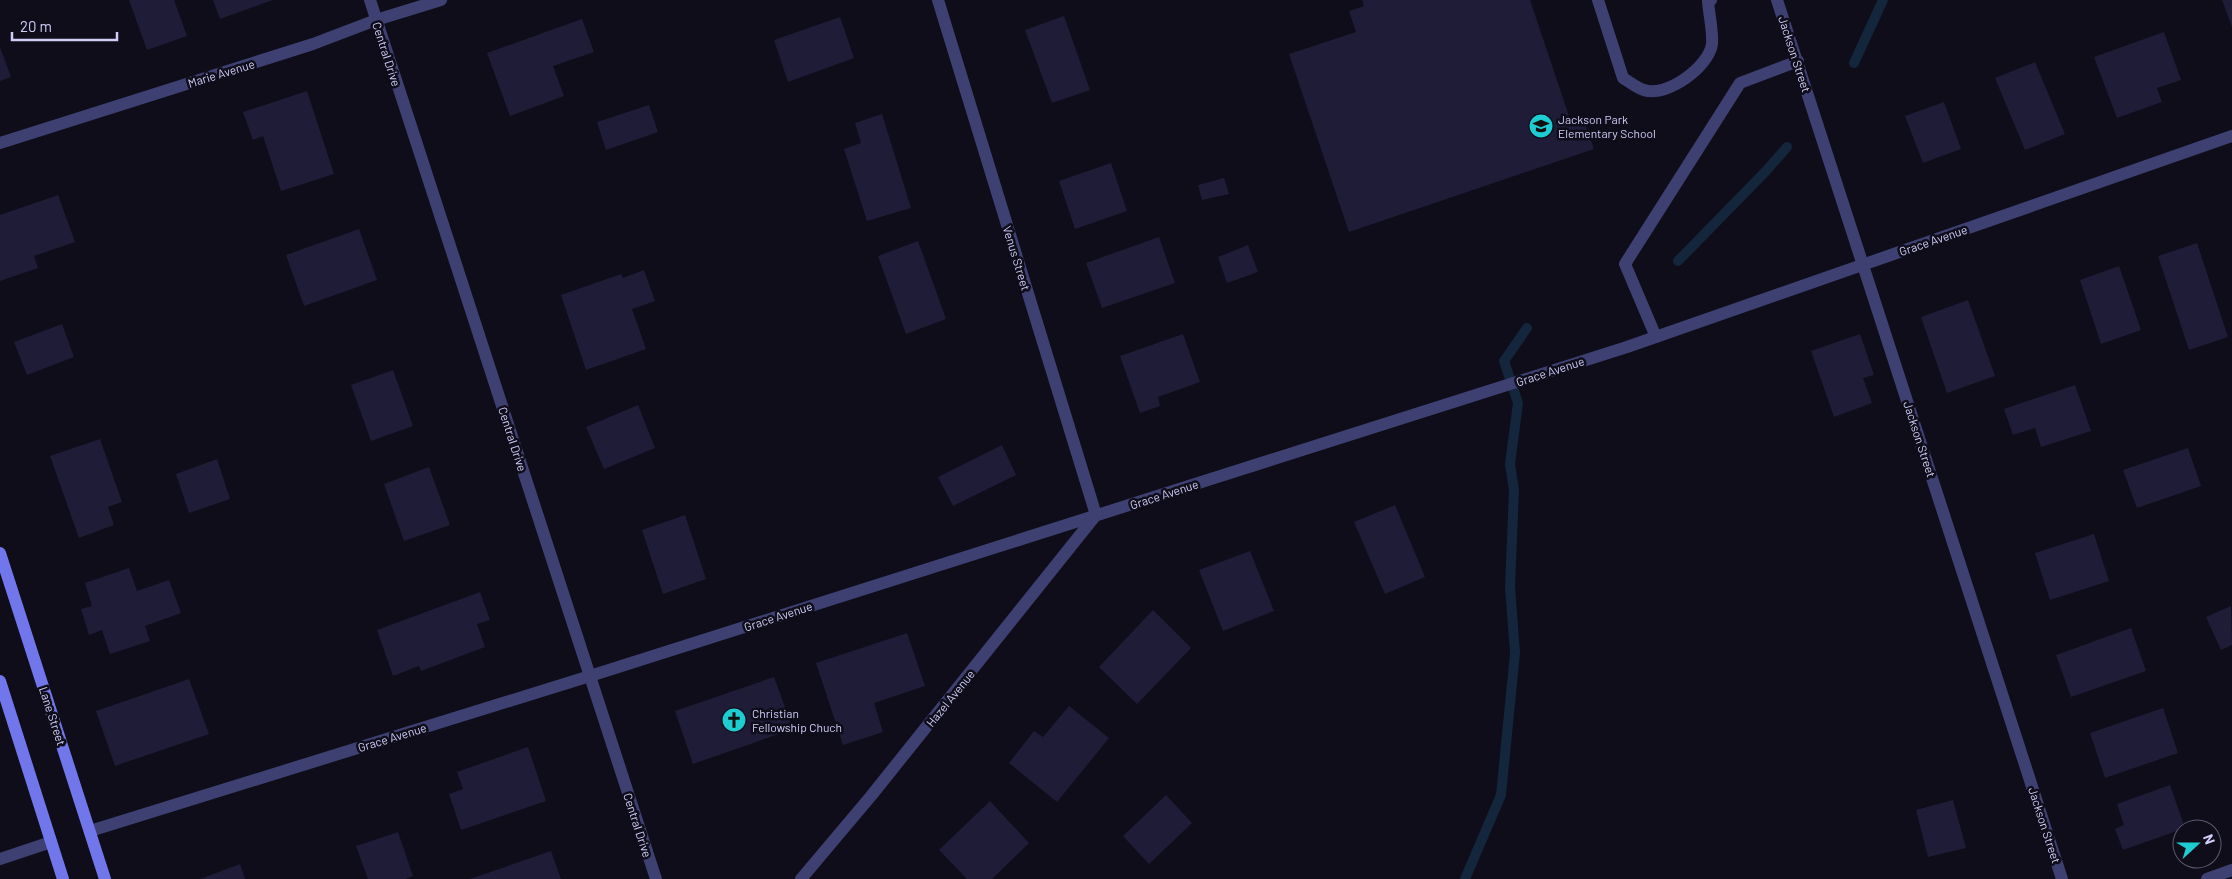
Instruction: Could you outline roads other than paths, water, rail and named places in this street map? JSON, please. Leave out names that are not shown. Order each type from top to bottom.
[{"type":"main road","name":"Lane Street","points":[[0,554],[105,879]]},
{"type":"main road","points":[[0,681],[63,879]]},
{"type":"street","name":"Central Drive","points":[[370,0],[656,879]]},
{"type":"street","name":"Marie Avenue","points":[[0,143],[313,44],[376,20],[441,0]]},
{"type":"street","name":"Venus Street","points":[[938,0],[1096,515]]},
{"type":"street","points":[[1598,0],[1624,78],[1644,91],[1665,90],[1687,77],[1704,63],[1712,45],[1709,0]]},
{"type":"street","name":"Jackson Street","points":[[1777,0],[2062,879]]},
{"type":"street","points":[[1656,337],[1625,264],[1740,83],[1798,61]]},
{"type":"street","name":"Grace Avenue","points":[[90,831],[590,676],[1656,337],[2232,136]]},
{"type":"street","name":"Hazel Avenue","points":[[801,879],[871,796],[1096,515]]},
{"type":"street","points":[[0,859],[51,842]]},
{"type":"street","points":[[2207,879],[2232,870]]},
{"type":"waterway","points":[[1854,63],[1883,0]]},
{"type":"waterway","points":[[1678,261],[1787,147]]},
{"type":"waterway","points":[[1465,879],[1501,795],[1515,653],[1510,587],[1514,490],[1510,464],[1518,403],[1504,361],[1527,328]]},
{"type":"place","name":"Jackson Park Elementary School","points":[[1541,126]]},
{"type":"place","name":"Christian Fellowship Chuch","points":[[734,720]]}]
